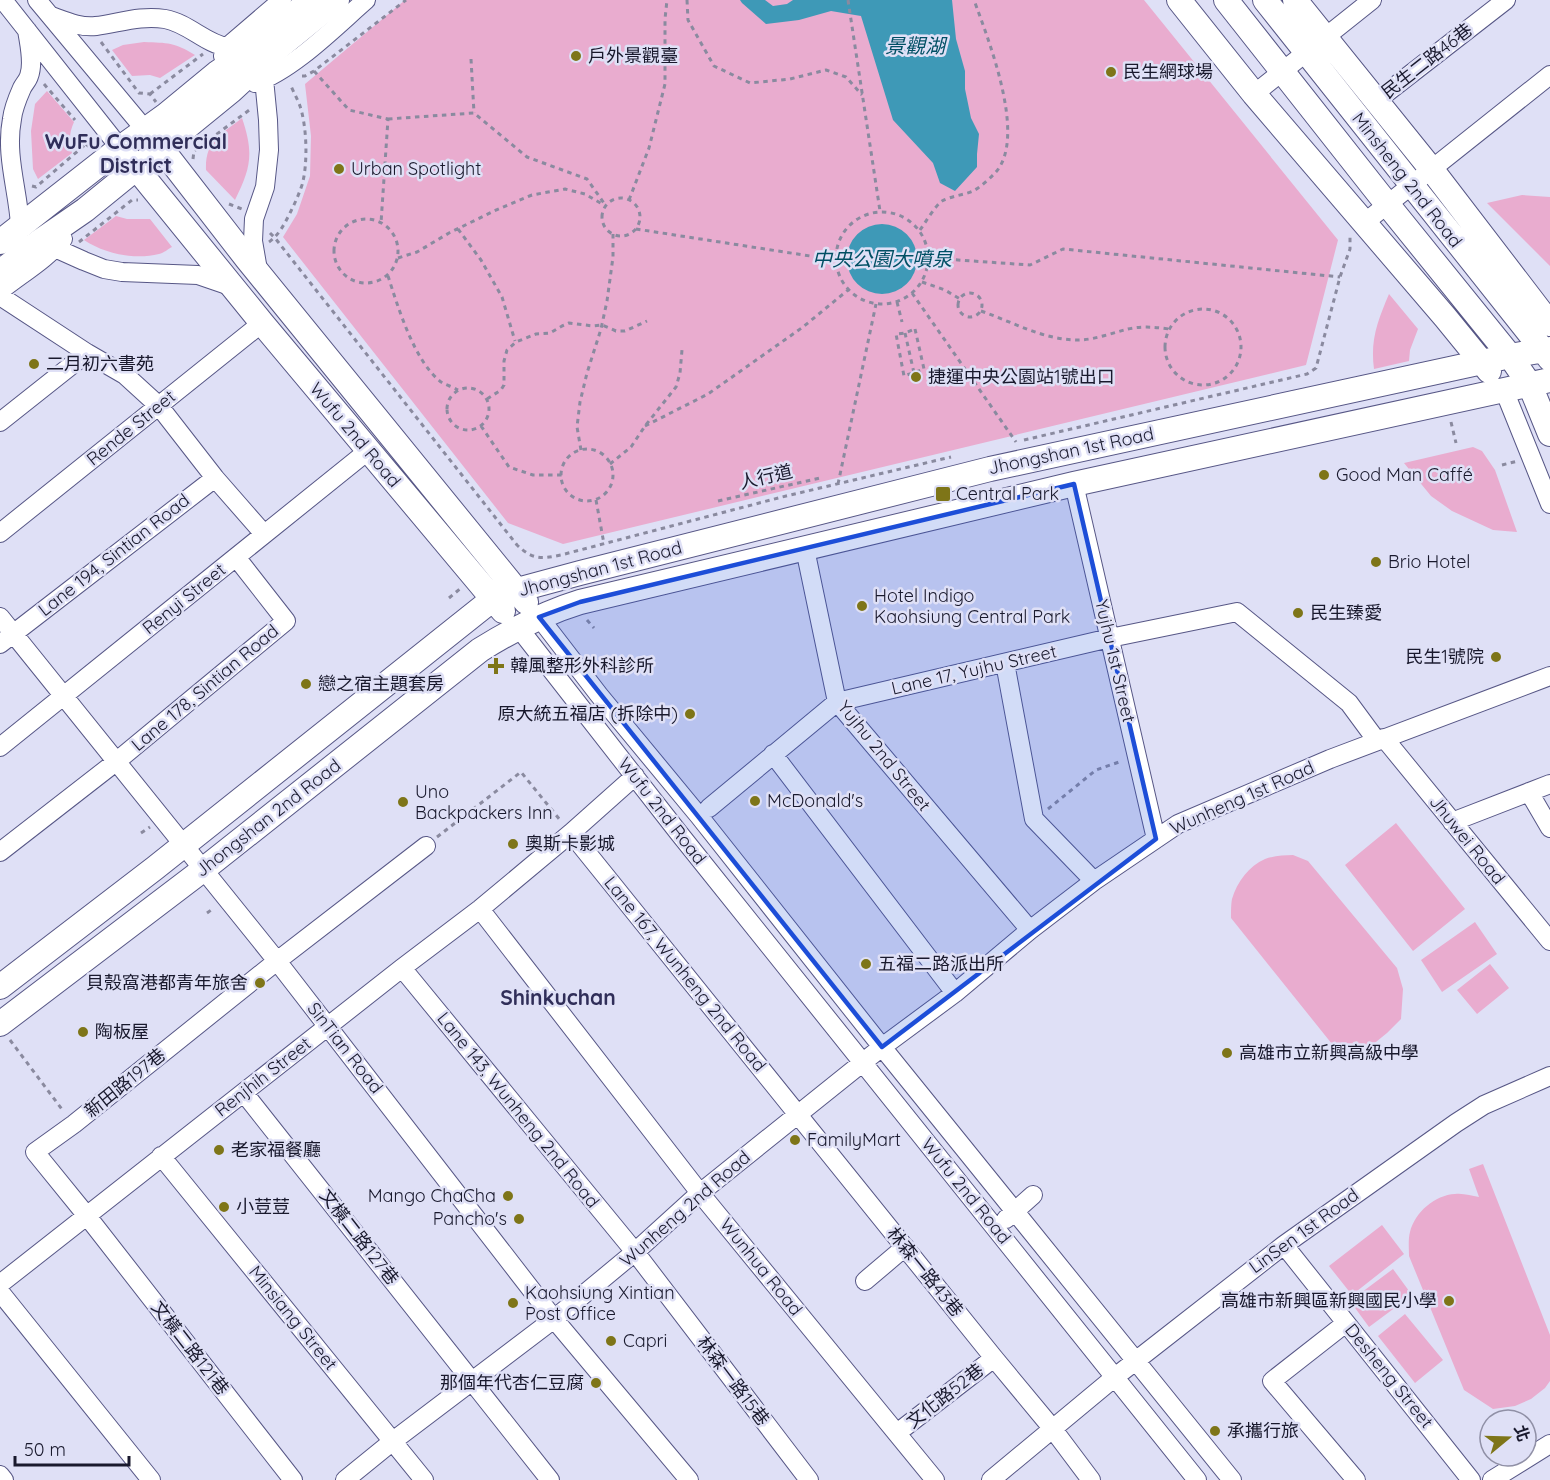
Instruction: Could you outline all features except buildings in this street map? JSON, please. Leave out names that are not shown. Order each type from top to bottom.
[{"type":"main road","points":[[0,272],[85,210],[135,168],[153,139],[224,82],[263,42],[310,0]]},
{"type":"main road","points":[[224,82],[265,69],[337,0]]},
{"type":"main road","points":[[1179,0],[1356,226],[1445,317],[1504,390]]},
{"type":"main road","name":"Minsheng 2nd Road","points":[[1226,0],[1510,356],[1540,383],[1550,434]]},
{"type":"main road","name":"Minsheng 2nd Road","points":[[1265,0],[1316,45],[1411,186],[1548,353]]},
{"type":"main road","points":[[1294,0],[1316,45],[1376,101],[1550,324]]},
{"type":"main road","points":[[0,242],[13,222],[43,195],[120,148],[153,139]]},
{"type":"main road","name":"Wufu 2nd Road","points":[[153,139],[258,273],[517,590],[528,622]]},
{"type":"main road","name":"Wufu 2nd Road","points":[[120,148],[262,323],[493,599],[528,622]]},
{"type":"main road","name":"Jhongshan 1st Road","points":[[493,599],[517,590],[990,469],[1481,362],[1510,356],[1548,353]]},
{"type":"main road","name":"Jhongshan 1st Road","points":[[528,622],[580,602],[1074,484],[1540,383]]},
{"type":"main road","name":"Jhongshan 2nd Road","points":[[0,987],[155,868],[493,599]]},
{"type":"main road","name":"Jhongshan 2nd Road","points":[[2,1029],[480,650],[528,622]]},
{"type":"street","points":[[37,0],[153,139]]},
{"type":"street","points":[[224,82],[227,47],[282,0]]},
{"type":"street","points":[[258,273],[253,241],[254,219],[265,187],[269,150],[265,69],[298,58],[366,0]]},
{"type":"street","points":[[1254,94],[1372,0]]},
{"type":"street","name":"民生二路46巷","points":[[1376,101],[1506,0]]},
{"type":"street","points":[[7,5],[120,148]]},
{"type":"street","points":[[50,16],[72,24],[94,26],[134,18],[165,19],[189,27],[218,46],[227,47]]},
{"type":"street","points":[[13,222],[13,182],[9,149],[12,118],[30,75],[31,58],[27,30]]},
{"type":"street","points":[[1356,226],[1431,171],[1550,75]]},
{"type":"street","points":[[85,210],[55,248],[0,293],[87,353],[125,375],[159,406],[215,478],[264,534]]},
{"type":"street","points":[[55,248],[104,269],[122,272],[198,275],[234,288]]},
{"type":"street","name":"Rende Street","points":[[0,533],[262,323]]},
{"type":"street","points":[[0,422],[87,353]]},
{"type":"street","points":[[1504,390],[1550,504]]},
{"type":"street","name":"Renyi Street","points":[[0,747],[369,450]]},
{"type":"street","name":"Lane 194, Sintian Road","points":[[7,638],[215,478]]},
{"type":"street","name":"Yujhu 1st Street","points":[[1074,484],[1156,839]]},
{"type":"street","name":"Yujhu 2nd Street","points":[[806,549],[837,702],[1030,930]]},
{"type":"street","name":"Lane 178, Sintian Road","points":[[117,761],[286,621],[236,557]]},
{"type":"street","name":"Lane 17, Yujhu Street","points":[[837,702],[1110,638],[1237,612],[1349,703],[1381,739]]},
{"type":"street","name":"SinTian Road","points":[[0,617],[7,638],[64,695],[277,961],[554,1319],[689,1480]]},
{"type":"street","name":"Wufu 2nd Road","points":[[528,622],[635,776],[1197,1480]]},
{"type":"street","name":"Wufu 2nd Road","points":[[528,622],[599,695],[699,816],[882,1047],[1232,1480]]},
{"type":"street","points":[[1005,663],[1034,819],[1094,881]]},
{"type":"street","name":"Wunheng 1st Road","points":[[882,1047],[955,993],[1030,930],[1094,881],[1178,824],[1330,759],[1550,676]]},
{"type":"street","points":[[709,808],[837,702]]},
{"type":"street","name":"Jhuwei Road","points":[[1381,739],[1550,941]]},
{"type":"street","points":[[773,754],[955,993]]},
{"type":"street","points":[[0,852],[117,761]]},
{"type":"street","name":"Renjhih Street","points":[[0,1284],[480,909],[635,776]]},
{"type":"street","points":[[1452,822],[1550,784]]},
{"type":"street","points":[[1529,792],[1550,828]]},
{"type":"street","name":"Lane 167, Wunheng 2nd Road","points":[[571,833],[798,1114]]},
{"type":"street","name":"新田路197巷","points":[[87,1216],[35,1152],[74,1124],[277,961],[426,846]]},
{"type":"street","name":"Wunhua Road","points":[[480,909],[700,1193],[935,1480]]},
{"type":"street","name":"Lane 143, Wunheng 2nd Road","points":[[402,968],[635,1252]]},
{"type":"street","name":"Wunheng 2nd Road","points":[[345,1480],[554,1319],[635,1252],[700,1193],[882,1047]]},
{"type":"street","name":"LinSen 1st Road","points":[[991,1480],[1135,1360],[1284,1245],[1477,1109],[1550,1076]]},
{"type":"street","name":"文橫二路127巷","points":[[244,1093],[550,1480]]},
{"type":"street","name":"林森一路43巷","points":[[798,1114],[993,1358],[1052,1428],[1091,1480]]},
{"type":"street","name":"Minsiang Street","points":[[161,1156],[424,1480]]},
{"type":"street","points":[[995,1228],[1033,1195]]},
{"type":"street","name":"文橫二路121巷","points":[[87,1216],[293,1480]]},
{"type":"street","name":"Desheng Street","points":[[1284,1245],[1472,1480]]},
{"type":"street","points":[[865,1281],[905,1247]]},
{"type":"street","name":"林森一路15巷","points":[[635,1252],[809,1480]]},
{"type":"street","points":[[0,1292],[152,1480]]},
{"type":"street","points":[[1346,1323],[1272,1381],[1356,1480]]},
{"type":"street","name":"文化路52巷","points":[[897,1433],[993,1358]]},
{"type":"street","points":[[1492,1480],[1549,1446]]},
{"type":"street","points":[[0,1475],[4,1480]]},
{"type":"path","points":[[406,0],[314,71],[304,76],[293,75],[289,83],[300,105],[304,124],[304,169],[302,185],[292,210],[275,238],[517,545],[527,554],[537,558],[547,558],[782,497],[960,455]]},
{"type":"path","points":[[629,200],[648,148],[665,84],[666,0]]},
{"type":"path","points":[[687,0],[688,20],[714,66],[750,83],[790,79],[826,70],[846,77],[862,95]]},
{"type":"path","points":[[848,0],[880,211]]},
{"type":"path","points":[[920,230],[941,202],[976,190],[997,171],[1004,156],[1008,134],[1004,93],[995,58],[974,0]]},
{"type":"path","points":[[100,41],[139,93],[150,94],[204,53]]},
{"type":"path","points":[[471,59],[474,113]]},
{"type":"path","points":[[314,71],[349,110],[388,119],[474,113],[527,157],[587,179],[606,206]]},
{"type":"path","points":[[42,82],[80,125]]},
{"type":"path","points":[[199,166],[193,158],[194,151],[253,107]]},
{"type":"path","points":[[381,223],[388,119]]},
{"type":"path","points":[[43,195],[86,144],[87,134]]},
{"type":"path","points":[[398,258],[417,252],[494,211],[532,195],[565,189],[585,194],[606,206]]},
{"type":"path","points":[[224,198],[231,205],[242,208]]},
{"type":"path","points":[[617,199],[629,200],[640,213],[636,229],[625,236],[612,234],[604,225],[603,212],[606,206],[617,199]]},
{"type":"path","points":[[77,243],[132,200]]},
{"type":"path","points":[[880,211],[902,216],[920,230],[929,258],[926,273],[919,287],[907,298],[892,304],[876,304],[861,300],[848,290],[840,276],[836,260],[843,233],[853,222],[866,214],[880,211]]},
{"type":"path","points":[[360,219],[371,219],[381,223],[395,237],[398,258],[394,268],[387,276],[368,284],[358,283],[348,278],[335,261],[336,239],[342,230],[360,219]]},
{"type":"path","points":[[912,293],[1016,442],[1307,374],[1316,368],[1340,277],[1350,249],[1350,237],[1356,226]]},
{"type":"path","points":[[458,229],[481,260],[502,297],[516,342]]},
{"type":"path","points":[[636,229],[836,260]]},
{"type":"path","points":[[580,450],[577,427],[580,402],[607,301],[612,267],[612,234]]},
{"type":"path","points":[[929,258],[1030,265],[1063,249],[1340,277]]},
{"type":"path","points":[[387,276],[410,336],[430,372],[443,383],[458,390]]},
{"type":"path","points":[[922,282],[945,290],[960,299]]},
{"type":"path","points":[[645,426],[708,394],[803,327],[848,290]]},
{"type":"path","points":[[969,292],[976,294],[982,303],[981,311],[975,316],[966,316],[958,307],[960,299],[969,292]]},
{"type":"path","points":[[897,302],[902,322]]},
{"type":"path","points":[[838,484],[876,304]]},
{"type":"path","points":[[1207,309],[1219,313],[1237,330],[1240,354],[1236,365],[1228,375],[1218,381],[1195,384],[1184,380],[1167,360],[1165,347],[1169,328],[1182,314],[1194,310],[1207,309]]},
{"type":"path","points":[[981,311],[1034,332],[1063,339],[1080,340],[1131,328],[1169,328]]},
{"type":"path","points":[[487,399],[501,390],[504,384],[504,361],[507,350],[516,342],[536,334],[550,333],[569,323],[602,325],[616,331],[625,331],[647,321]]},
{"type":"path","points":[[915,329],[924,369],[903,376],[896,334],[905,333],[915,329]]},
{"type":"path","points":[[905,333],[914,373]]},
{"type":"path","points":[[610,464],[631,447],[676,387],[682,350]]},
{"type":"path","points":[[472,387],[479,390],[487,399],[489,414],[481,426],[475,429],[461,429],[450,420],[447,406],[453,394],[458,390],[472,387]]},
{"type":"path","points":[[481,426],[509,467],[533,475],[562,475]]},
{"type":"path","points":[[580,450],[598,452],[610,464],[613,472],[609,489],[596,500],[579,500],[566,490],[562,483],[563,467],[567,459],[580,450]]},
{"type":"path","name":"人行道","points":[[718,501],[820,478]]},
{"type":"path","points":[[596,500],[604,544]]},
{"type":"path","points":[[1034,819],[1096,770],[1137,756]]},
{"type":"path","points":[[426,846],[521,772],[571,833]]},
{"type":"path","points":[[2,1029],[74,1124]]},
{"type":"highlighted area","points":[[1074,484],[1156,839],[882,1047],[539,617],[580,602]]},
{"type":"shaded area","name":"Central Park","points":[[405,0],[1144,0],[1338,240],[1306,365],[563,544],[508,523],[283,237],[297,214],[310,176],[311,136],[305,84]]},
{"type":"shaded area","points":[[144,42],[171,44],[195,55],[160,78],[150,75],[132,76],[112,50],[123,45]]},
{"type":"shaded area","points":[[47,91],[74,122],[70,137],[72,153],[38,179],[33,169],[31,131],[35,104]]},
{"type":"shaded area","points":[[242,118],[248,141],[249,160],[245,179],[235,200],[206,170],[206,160],[211,145],[216,139]]},
{"type":"shaded area","points":[[1522,195],[1550,197],[1550,266],[1487,203]]},
{"type":"shaded area","points":[[116,216],[127,219],[150,219],[172,247],[150,256],[130,256],[101,249],[84,240]]},
{"type":"shaded area","points":[[1389,294],[1418,329],[1410,350],[1409,361],[1374,369],[1373,349],[1376,330]]},
{"type":"shaded area","points":[[1473,447],[1482,451],[1495,470],[1517,532],[1493,530],[1452,511],[1431,496],[1404,463]]},
{"type":"shaded area","points":[[1396,823],[1465,909],[1413,951],[1345,865]]},
{"type":"shaded area","points":[[1293,855],[1308,861],[1397,968],[1403,989],[1401,1019],[1371,1046],[1350,1050],[1332,1044],[1231,918],[1234,893],[1249,870],[1265,859]]},
{"type":"shaded area","points":[[1475,922],[1497,954],[1442,992],[1421,960]]},
{"type":"shaded area","points":[[1490,964],[1509,988],[1477,1014],[1457,990]]},
{"type":"shaded area","points":[[1483,1164],[1550,1335],[1550,1381],[1531,1399],[1515,1406],[1491,1408],[1464,1390],[1409,1256],[1410,1232],[1421,1211],[1433,1201],[1448,1195],[1461,1194],[1479,1197],[1469,1169]]},
{"type":"shaded area","points":[[1382,1225],[1404,1254],[1352,1295],[1329,1266]]},
{"type":"shaded area","points":[[1393,1269],[1412,1295],[1369,1327],[1350,1301]]},
{"type":"shaded area","points":[[1405,1314],[1443,1360],[1415,1383],[1378,1336]]},
{"type":"water","name":"景觀湖","points":[[740,0],[765,0],[773,6],[787,4],[793,0],[952,0],[956,39],[965,71],[965,89],[971,118],[979,134],[977,167],[955,191],[940,183],[933,163],[893,120],[861,16],[831,11],[799,20],[766,24]]},
{"type":"water","name":"中央公園大噴泉","points":[[882,224],[895,227],[907,234],[914,246],[917,259],[914,272],[907,284],[895,291],[882,294],[869,291],[857,284],[850,272],[847,259],[850,246],[857,234],[869,227]]},
{"type":"place","name":"戶外景觀臺","points":[[576,56]]},
{"type":"place","name":"民生網球場","points":[[1111,72]]},
{"type":"place","name":"Urban Spotlight","points":[[339,169]]},
{"type":"place","name":"二月初六書苑","points":[[34,364]]},
{"type":"place","name":"捷運中央公園站1號出口","points":[[916,377]]},
{"type":"place","name":"Good Man Caffé","points":[[1324,475]]},
{"type":"place","name":"Central Park","points":[[943,494]]},
{"type":"place","name":"Brio Hotel","points":[[1376,562]]},
{"type":"place","name":"Hotel Indigo Kaohsiung Central Park","points":[[862,606]]},
{"type":"place","name":"民生臻愛","points":[[1298,613]]},
{"type":"place","name":"民生1號院","points":[[1496,657]]},
{"type":"place","name":"韓風整形外科診所","points":[[496,666]]},
{"type":"place","name":"戀之宿主題套房","points":[[306,684]]},
{"type":"place","name":"原大統五福店 (拆除中)","points":[[690,714]]},
{"type":"place","name":"McDonald's","points":[[755,801]]},
{"type":"place","name":"Uno Backpackers Inn","points":[[403,802]]},
{"type":"place","name":"奧斯卡影城","points":[[513,844]]},
{"type":"place","name":"五福二路派出所","points":[[866,964]]},
{"type":"place","name":"貝殼窩港都青年旅舍","points":[[260,983]]},
{"type":"place","name":"陶板屋","points":[[83,1032]]},
{"type":"place","name":"高雄市立新興高級中學","points":[[1227,1053]]},
{"type":"place","name":"FamilyMart","points":[[795,1140]]},
{"type":"place","name":"老家福餐廳","points":[[219,1150]]},
{"type":"place","name":"Mango ChaCha","points":[[508,1196]]},
{"type":"place","name":"小荳荳","points":[[224,1207]]},
{"type":"place","name":"Pancho's","points":[[519,1219]]},
{"type":"place","name":"高雄市新興區新興國民小學","points":[[1449,1301]]},
{"type":"place","name":"Kaohsiung Xintian Post Office","points":[[513,1303]]},
{"type":"place","name":"Capri","points":[[611,1341]]},
{"type":"place","name":"那個年代杏仁豆腐","points":[[596,1383]]},
{"type":"place","name":"承攜行旅","points":[[1215,1431]]},
{"type":"district","name":"WuFu Commercial District","points":[[136,154]]},
{"type":"district","name":"Shinkuchan","points":[[558,998]]}]
